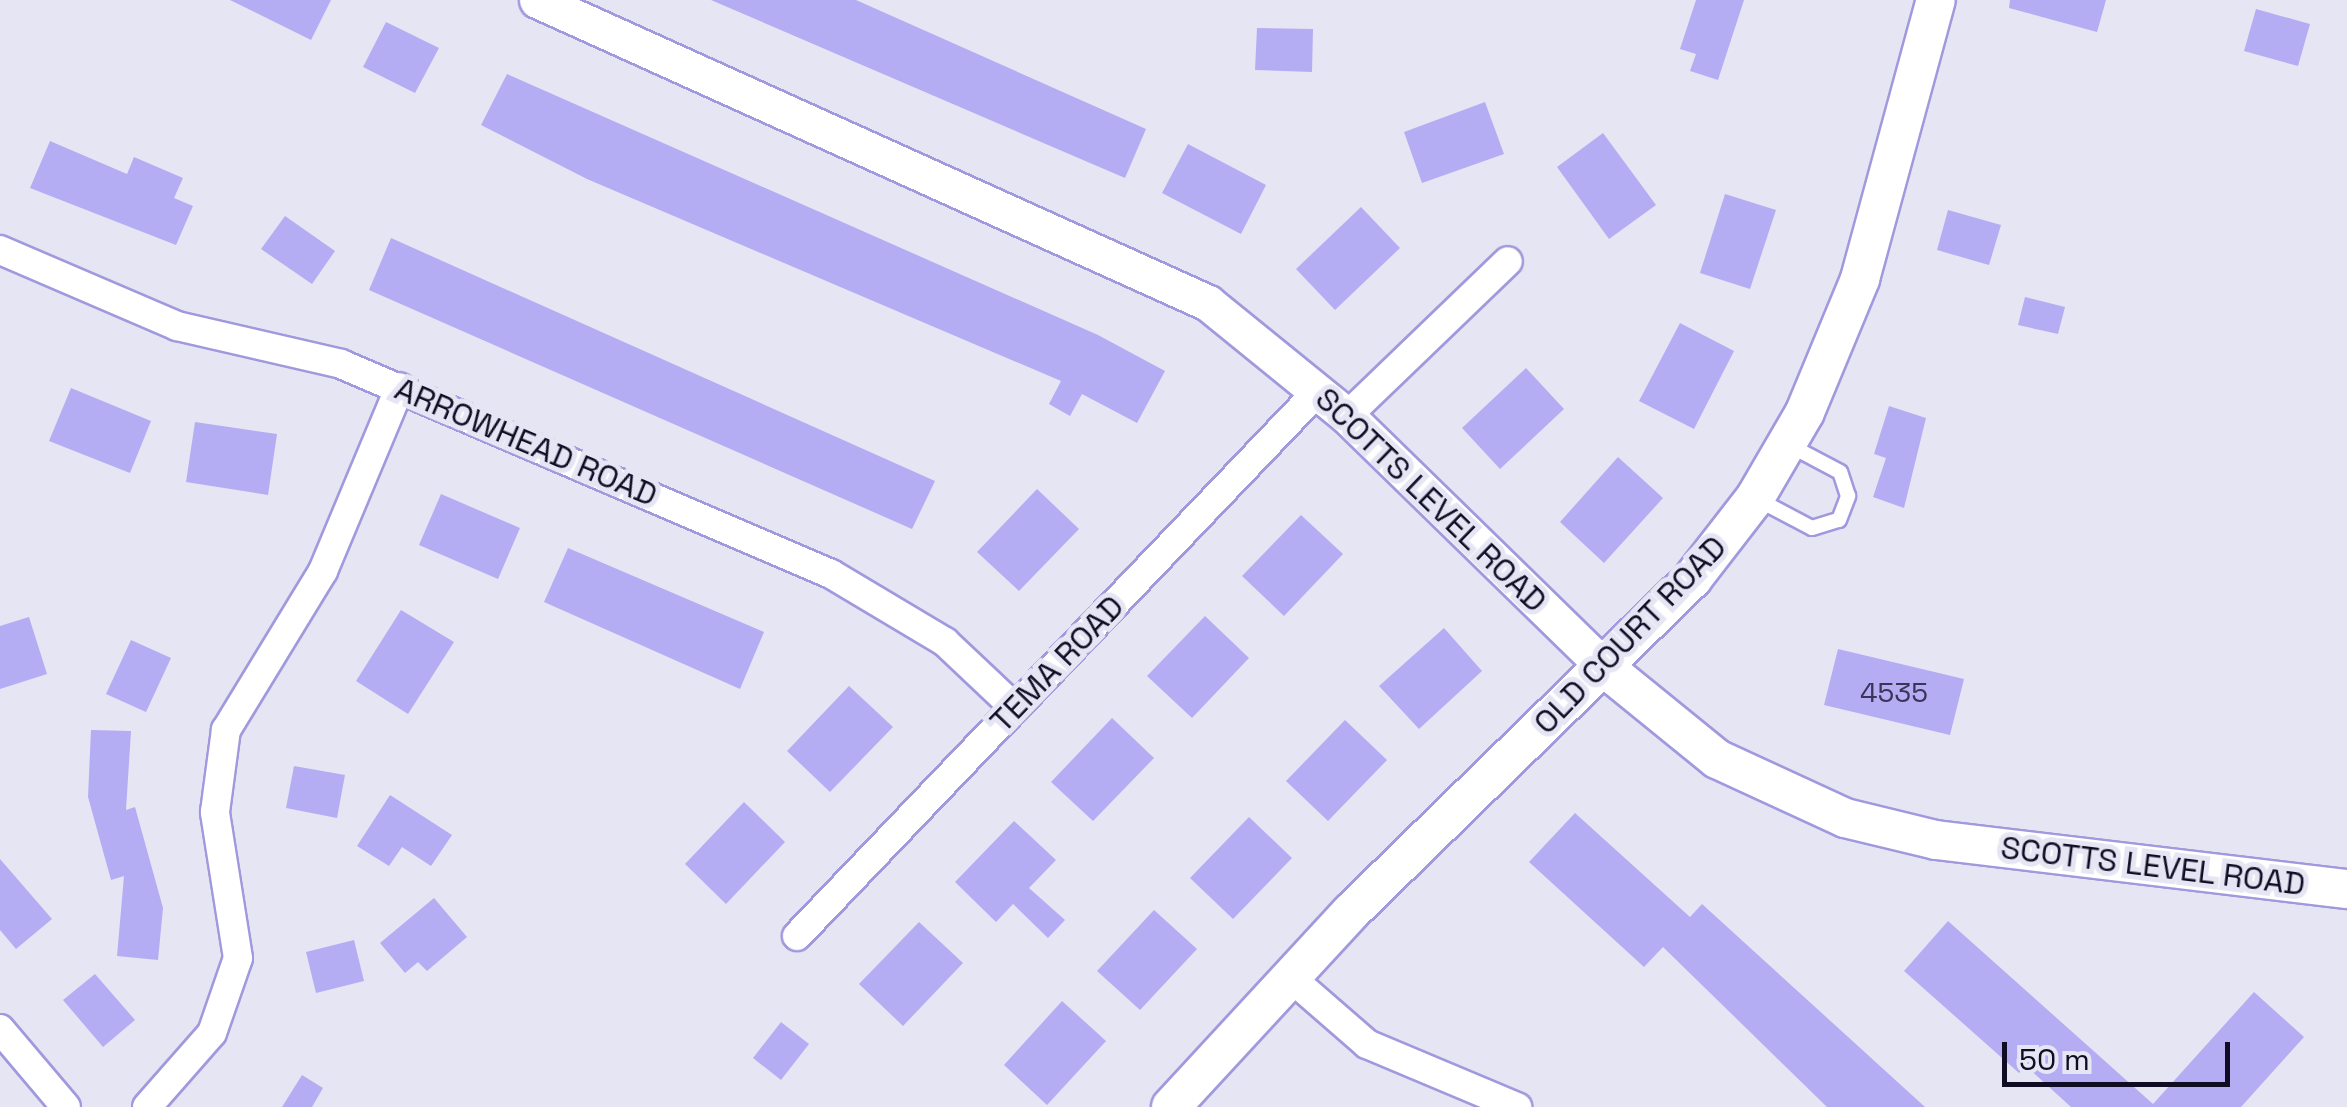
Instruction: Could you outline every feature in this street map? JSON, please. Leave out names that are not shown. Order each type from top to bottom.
[{"type":"main road","name":"OLD COURT ROAD","points":[[1170,1107],[1290,977],[1692,578],[1754,498],[1786,443],[1860,279],[1936,0]]},
{"type":"main road","name":"SCOTTS LEVEL ROAD","points":[[1605,668],[1717,759],[1845,818],[1936,840],[2347,889]]},
{"type":"street","name":"SCOTTS LEVEL ROAD","points":[[536,0],[1151,271],[1208,302],[1347,416],[1605,668]]},
{"type":"street","name":"ARROWHEAD ROAD","points":[[0,250],[177,326],[341,364],[400,387],[831,574],[945,642],[1015,708]]},
{"type":"street","points":[[1347,416],[1508,262]]},
{"type":"street","points":[[147,1107],[212,1033],[238,958],[215,812],[226,730],[323,571],[400,387]]},
{"type":"street","name":"TEMA ROAD","points":[[796,936],[1318,392]]},
{"type":"street","points":[[1290,977],[1367,1044],[1516,1107]]},
{"type":"street","points":[[0,1030],[66,1107]]},
{"type":"lane","points":[[1754,498],[1812,528],[1840,520],[1848,496],[1840,472],[1786,443]]},
{"type":"building","points":[[230,0],[331,0],[311,40]]},
{"type":"building","points":[[711,0],[856,0],[1146,129],[1125,178]]},
{"type":"building","points":[[1696,0],[1744,0],[1718,80],[1690,71],[1696,54],[1680,49]]},
{"type":"building","points":[[2010,0],[2106,0],[2097,32],[2009,8]]},
{"type":"building","points":[[2256,9],[2310,24],[2298,66],[2244,51]]},
{"type":"building","points":[[386,22],[439,48],[415,93],[363,67]]},
{"type":"building","points":[[1257,28],[1313,29],[1312,72],[1255,70]]},
{"type":"building","points":[[507,74],[1098,335],[1165,371],[1137,423],[1082,394],[1070,416],[1049,404],[1061,381],[587,179],[481,125]]},
{"type":"building","points":[[1485,102],[1504,154],[1422,183],[1404,132]]},
{"type":"building","points":[[1603,133],[1656,205],[1609,239],[1557,167]]},
{"type":"building","points":[[50,141],[127,174],[134,157],[183,178],[174,198],[193,206],[176,245],[30,188]]},
{"type":"building","points":[[1188,144],[1266,185],[1241,234],[1162,193]]},
{"type":"building","points":[[1725,194],[1776,210],[1750,289],[1700,273]]},
{"type":"building","points":[[1361,207],[1400,248],[1335,310],[1296,269]]},
{"type":"building","points":[[1948,210],[2001,225],[1989,265],[1937,250]]},
{"type":"building","points":[[285,216],[335,251],[312,284],[261,249]]},
{"type":"building","points":[[391,238],[935,481],[912,529],[369,290]]},
{"type":"building","points":[[2025,297],[2065,307],[2058,334],[2018,325]]},
{"type":"building","points":[[1680,323],[1734,351],[1694,429],[1639,401]]},
{"type":"building","points":[[1526,368],[1564,409],[1500,469],[1462,428]]},
{"type":"building","points":[[71,388],[151,421],[130,473],[49,441]]},
{"type":"building","points":[[1889,406],[1926,418],[1904,508],[1873,497],[1886,458],[1874,454]]},
{"type":"building","points":[[195,422],[277,434],[268,495],[186,482]]},
{"type":"building","points":[[1618,457],[1663,498],[1604,563],[1560,522]]},
{"type":"building","points":[[1037,489],[1079,529],[1019,591],[977,552]]},
{"type":"building","points":[[441,494],[520,528],[498,579],[419,545]]},
{"type":"building","points":[[1301,515],[1343,554],[1284,616],[1242,576]]},
{"type":"building","points":[[568,548],[764,632],[740,689],[544,602]]},
{"type":"building","points":[[401,610],[454,642],[408,714],[356,681]]},
{"type":"building","points":[[1205,616],[1249,658],[1192,718],[1147,676]]},
{"type":"building","points":[[29,617],[47,674],[0,689],[0,626]]},
{"type":"building","points":[[1444,628],[1482,671],[1419,729],[1379,686]]},
{"type":"building","points":[[131,640],[171,658],[146,712],[106,694]]},
{"type":"building","points":[[1838,649],[1964,679],[1950,735],[1824,705]]},
{"type":"building","points":[[849,686],[893,727],[830,792],[787,751]]},
{"type":"building","points":[[1112,718],[1154,758],[1093,821],[1051,782]]},
{"type":"building","points":[[1345,720],[1387,760],[1328,821],[1286,781]]},
{"type":"building","points":[[91,730],[131,731],[126,810],[135,807],[163,908],[158,960],[117,956],[124,876],[111,880],[88,797]]},
{"type":"building","points":[[294,766],[345,775],[337,818],[286,808]]},
{"type":"building","points":[[390,795],[452,835],[431,866],[402,847],[389,866],[357,846]]},
{"type":"building","points":[[744,802],[785,842],[726,904],[685,864]]},
{"type":"building","points":[[1575,813],[1690,917],[1702,904],[1925,1107],[1827,1107],[1663,947],[1644,967],[1529,862]]},
{"type":"building","points":[[1249,817],[1292,858],[1233,919],[1190,878]]},
{"type":"building","points":[[1014,821],[1056,860],[1029,888],[1065,920],[1048,938],[1013,904],[996,922],[955,882]]},
{"type":"building","points":[[0,859],[52,919],[16,949],[0,930]]},
{"type":"building","points":[[434,898],[467,937],[427,971],[418,962],[405,973],[380,943]]},
{"type":"building","points":[[1154,910],[1197,949],[1140,1010],[1097,971]]},
{"type":"building","points":[[1948,921],[2153,1104],[2254,992],[2304,1037],[2241,1107],[2071,1107],[2026,1066],[2019,1073],[1904,971]]},
{"type":"building","points":[[919,922],[963,963],[903,1026],[859,984]]},
{"type":"building","points":[[354,940],[364,981],[316,993],[306,952]]},
{"type":"building","points":[[95,974],[135,1020],[103,1047],[63,1000]]},
{"type":"building","points":[[1062,1001],[1106,1041],[1047,1105],[1004,1065]]},
{"type":"building","points":[[781,1022],[809,1044],[781,1080],[753,1058]]},
{"type":"building","points":[[302,1075],[323,1088],[312,1107],[282,1107]]}]
